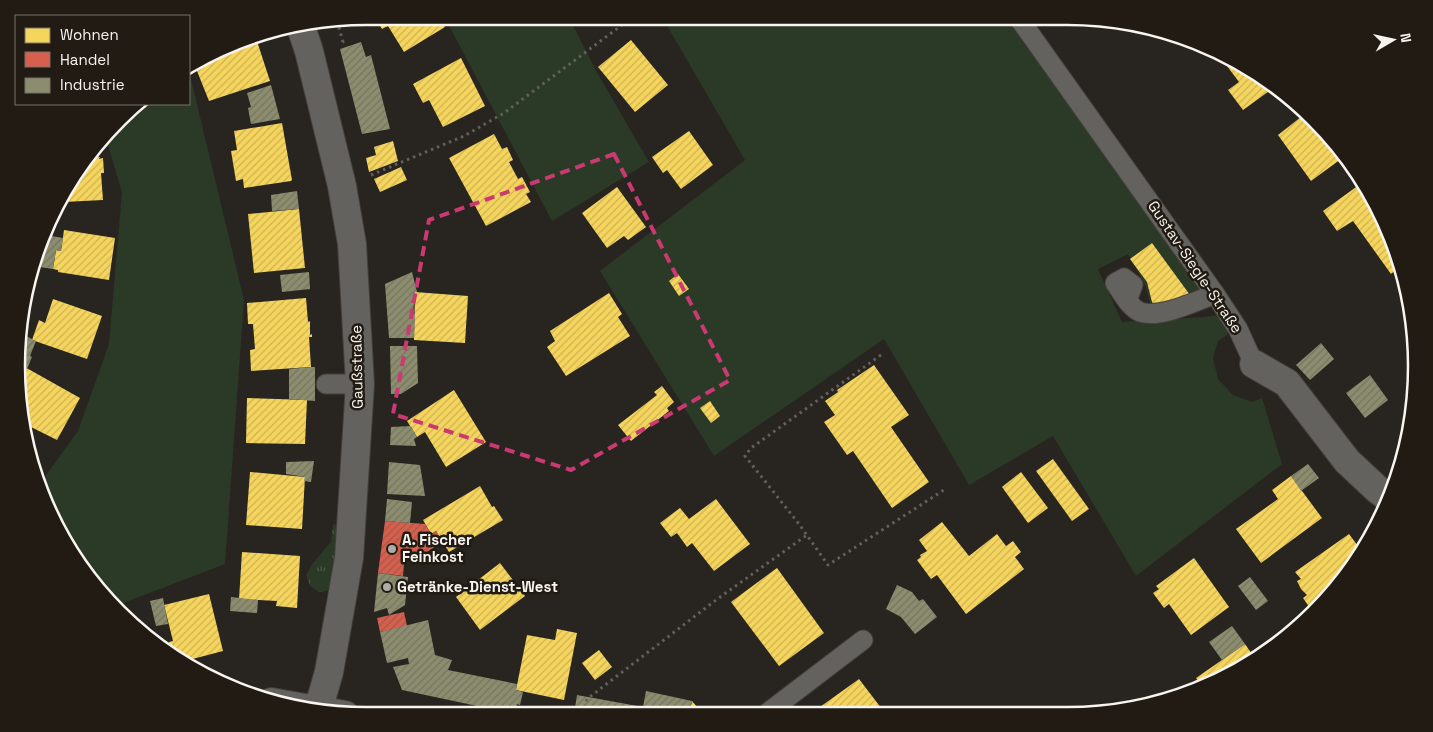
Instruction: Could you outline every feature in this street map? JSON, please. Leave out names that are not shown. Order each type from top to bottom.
[{"type":"street","name":"Gaußstraße","points":[[302,31],[342,186],[352,244],[360,384],[349,558],[329,672],[320,704]]},
{"type":"street","name":"Gustav-Siegle-Straße","points":[[1254,364],[1288,383],[1347,461],[1383,494]]},
{"type":"lane","name":"Gustav-Siegle-Straße","points":[[1024,25],[1215,294],[1238,329],[1254,364]]},
{"type":"lane","points":[[1127,301],[1140,312],[1158,314],[1215,294]]},
{"type":"lane","points":[[326,384],[360,384]]},
{"type":"lane","points":[[775,707],[863,640]]},
{"type":"path","points":[[342,186],[400,164],[464,136],[504,113],[622,25]]},
{"type":"path","points":[[339,26],[343,42]]},
{"type":"path","points":[[881,355],[751,448],[745,456],[828,565],[947,488]]},
{"type":"path","points":[[585,707],[587,699],[716,600],[807,535]]},
{"type":"highlighted area","points":[[614,154],[730,380],[571,470],[393,414],[429,220]]},
{"type":"green space","points":[[449,25],[573,25],[598,74],[649,162],[552,221]]},
{"type":"green space","points":[[667,25],[1014,25],[1206,291],[1151,306],[1145,285],[1128,254],[1098,269],[1122,322],[1221,315],[1231,325],[1227,335],[1218,341],[1213,358],[1218,379],[1233,395],[1252,402],[1262,398],[1282,464],[1136,576],[1053,436],[969,485],[884,339],[714,456],[600,271],[745,160]]},
{"type":"green space","points":[[190,75],[244,300],[225,564],[122,604],[95,574],[82,555],[60,517],[44,478],[78,431],[109,344],[122,192],[107,144],[147,105],[190,105]]},
{"type":"green space","points":[[333,524],[339,525],[334,575],[327,591],[319,592],[310,586],[306,575],[313,563],[331,542]]},
{"type":"building: Wohnen","points":[[380,25],[444,25],[445,27],[404,52],[388,26],[382,29]]},
{"type":"building: Wohnen","points":[[631,40],[668,85],[635,112],[598,67]]},
{"type":"building: Wohnen","points":[[257,43],[270,81],[209,101],[197,70],[215,60]]},
{"type":"building: Wohnen","points":[[461,58],[485,106],[443,127],[429,100],[423,103],[413,84]]},
{"type":"building: Wohnen","points":[[1226,64],[1269,91],[1243,110],[1228,90],[1239,82]]},
{"type":"building: Wohnen","points":[[1300,118],[1339,160],[1311,181],[1278,135]]},
{"type":"building: Wohnen","points":[[282,123],[292,180],[244,188],[243,179],[236,181],[231,151],[237,150],[234,131]]},
{"type":"building: Wohnen","points":[[689,131],[713,165],[681,189],[667,170],[663,173],[652,157]]},
{"type":"building: Wohnen","points":[[494,134],[502,149],[507,147],[513,160],[509,162],[518,179],[522,177],[530,192],[526,194],[531,202],[486,226],[449,158]]},
{"type":"building: Wohnen","points":[[393,141],[398,161],[369,172],[366,158],[376,155],[374,147]]},
{"type":"building: Wohnen","points":[[96,157],[103,158],[104,173],[101,173],[103,200],[67,202],[82,177]]},
{"type":"building: Wohnen","points":[[401,167],[407,180],[380,192],[374,179]]},
{"type":"building: Wohnen","points":[[617,187],[646,227],[628,240],[624,236],[607,248],[582,213]]},
{"type":"building: Wohnen","points":[[1357,187],[1373,215],[1394,271],[1391,274],[1353,221],[1337,231],[1323,211]]},
{"type":"building: Wohnen","points":[[299,209],[305,268],[254,273],[248,214]]},
{"type":"building: Wohnen","points":[[64,230],[115,238],[109,280],[58,272],[58,270],[53,269],[56,250],[61,251]]},
{"type":"building: Wohnen","points":[[1152,243],[1190,295],[1153,306],[1147,282],[1130,259]]},
{"type":"building: Wohnen","points":[[678,274],[689,289],[679,296],[669,281]]},
{"type":"building: Wohnen","points":[[415,292],[468,296],[465,343],[414,340]]},
{"type":"building: Wohnen","points":[[609,293],[622,314],[618,317],[630,336],[566,376],[547,347],[555,341],[550,331]]},
{"type":"building: Wohnen","points":[[306,298],[308,322],[310,321],[310,335],[312,334],[312,337],[309,337],[311,367],[251,371],[250,350],[255,349],[253,324],[248,324],[247,303]]},
{"type":"building: Wohnen","points":[[53,299],[102,316],[87,359],[32,340],[39,320],[45,323]]},
{"type":"building: Wohnen","points":[[874,365],[909,415],[891,427],[929,482],[892,508],[853,451],[847,455],[824,422],[835,415],[825,401],[838,392],[837,390]]},
{"type":"building: Wohnen","points":[[25,367],[80,398],[57,440],[31,427]]},
{"type":"building: Wohnen","points":[[662,386],[674,402],[667,408],[669,411],[631,441],[618,425],[657,395],[654,392]]},
{"type":"building: Wohnen","points":[[454,390],[486,442],[446,467],[425,432],[417,437],[407,421]]},
{"type":"building: Wohnen","points":[[247,398],[307,400],[305,444],[246,443]]},
{"type":"building: Wohnen","points":[[710,401],[720,416],[711,423],[700,408]]},
{"type":"building: Wohnen","points":[[1053,459],[1089,509],[1072,521],[1036,471]]},
{"type":"building: Wohnen","points":[[250,472],[305,477],[302,529],[246,525]]},
{"type":"building: Wohnen","points":[[1021,472],[1048,508],[1028,523],[1002,487]]},
{"type":"building: Wohnen","points":[[1291,476],[1322,518],[1261,563],[1236,529],[1278,499],[1272,490]]},
{"type":"building: Wohnen","points":[[480,486],[492,507],[494,506],[503,520],[449,552],[436,531],[431,534],[423,520]]},
{"type":"building: Wohnen","points":[[716,499],[750,544],[714,571],[692,543],[687,547],[677,533],[671,537],[660,523],[680,508],[689,519]]},
{"type":"building: Wohnen","points":[[942,522],[969,556],[997,534],[1006,546],[1013,541],[1021,552],[1015,557],[1024,569],[966,614],[937,575],[931,579],[917,560],[921,557],[920,555],[927,551],[919,540]]},
{"type":"building: Wohnen","points":[[1349,534],[1357,545],[1338,574],[1309,606],[1303,598],[1307,595],[1297,581],[1301,579],[1295,572]]},
{"type":"building: Wohnen","points":[[242,552],[300,556],[297,608],[276,606],[277,601],[239,599]]},
{"type":"building: Wohnen","points":[[1194,558],[1229,607],[1191,635],[1169,604],[1164,608],[1153,593],[1159,589],[1156,586]]},
{"type":"building: Wohnen","points":[[500,563],[525,596],[480,630],[456,597]]},
{"type":"building: Wohnen","points":[[777,568],[824,633],[779,666],[731,602]]},
{"type":"building: Wohnen","points":[[209,594],[223,651],[192,659],[170,645],[169,642],[173,641],[164,605]]},
{"type":"building: Wohnen","points":[[557,629],[577,633],[564,700],[516,690],[527,635],[555,640]]},
{"type":"building: Wohnen","points":[[1245,644],[1251,653],[1218,672],[1198,681],[1196,678]]},
{"type":"building: Wohnen","points":[[599,650],[612,667],[595,680],[582,663]]},
{"type":"building: Wohnen","points":[[859,679],[880,707],[820,707]]},
{"type":"building: Wohnen","points":[[692,701],[697,707],[691,707]]},
{"type":"building: Handel","points":[[385,521],[425,524],[431,534],[436,531],[443,542],[425,553],[405,551],[403,576],[378,573]]},
{"type":"building: Handel","points":[[404,612],[407,626],[380,632],[377,618]]},
{"type":"building: Industrie","points":[[361,42],[366,57],[371,55],[390,129],[362,134],[340,49]]},
{"type":"building: Industrie","points":[[271,85],[280,119],[251,124],[248,108],[251,107],[247,93]]},
{"type":"building: Industrie","points":[[297,191],[299,209],[272,211],[271,195]]},
{"type":"building: Industrie","points":[[51,236],[63,238],[61,251],[56,250],[53,269],[40,267]]},
{"type":"building: Industrie","points":[[309,272],[310,289],[282,292],[280,275]]},
{"type":"building: Industrie","points":[[412,272],[417,292],[415,292],[413,313],[415,314],[414,338],[389,338],[385,284]]},
{"type":"building: Industrie","points":[[27,336],[36,341],[27,369],[25,366]]},
{"type":"building: Industrie","points":[[1321,343],[1334,359],[1310,380],[1296,365]]},
{"type":"building: Industrie","points":[[390,346],[417,346],[418,383],[401,394],[391,394]]},
{"type":"building: Industrie","points":[[315,367],[315,401],[289,399],[289,369]]},
{"type":"building: Industrie","points":[[1370,375],[1388,400],[1365,418],[1346,393]]},
{"type":"building: Industrie","points":[[411,426],[417,437],[414,439],[416,446],[390,445],[391,427]]},
{"type":"building: Industrie","points":[[314,461],[311,482],[304,481],[305,477],[286,474],[286,462]]},
{"type":"building: Industrie","points":[[389,462],[420,465],[425,496],[387,494]]},
{"type":"building: Industrie","points":[[1308,464],[1319,478],[1301,491],[1291,476]]},
{"type":"building: Industrie","points":[[387,499],[412,502],[410,523],[385,521]]},
{"type":"building: Industrie","points":[[378,573],[408,577],[405,605],[389,615],[387,608],[374,612]]},
{"type":"building: Industrie","points":[[1250,577],[1268,601],[1256,610],[1238,586]]},
{"type":"building: Industrie","points":[[897,585],[912,592],[919,601],[923,599],[937,617],[915,634],[901,617],[886,609]]},
{"type":"building: Industrie","points":[[231,597],[258,600],[257,613],[230,611]]},
{"type":"building: Industrie","points":[[163,598],[168,624],[156,626],[150,601]]},
{"type":"building: Industrie","points":[[428,620],[435,655],[452,660],[448,670],[517,684],[516,690],[523,692],[520,705],[517,704],[516,707],[482,707],[402,690],[393,667],[409,664],[408,658],[387,663],[380,632]]},
{"type":"building: Industrie","points":[[1232,626],[1245,644],[1222,660],[1209,642]]},
{"type":"building: Industrie","points":[[646,691],[692,701],[691,707],[643,707]]},
{"type":"building: Industrie","points":[[577,695],[643,707],[575,707]]},
{"type":"place","name":"A. Fischer Feinkost","points":[[392,549]]},
{"type":"place","name":"Getränke-Dienst-West","points":[[387,587]]}]
